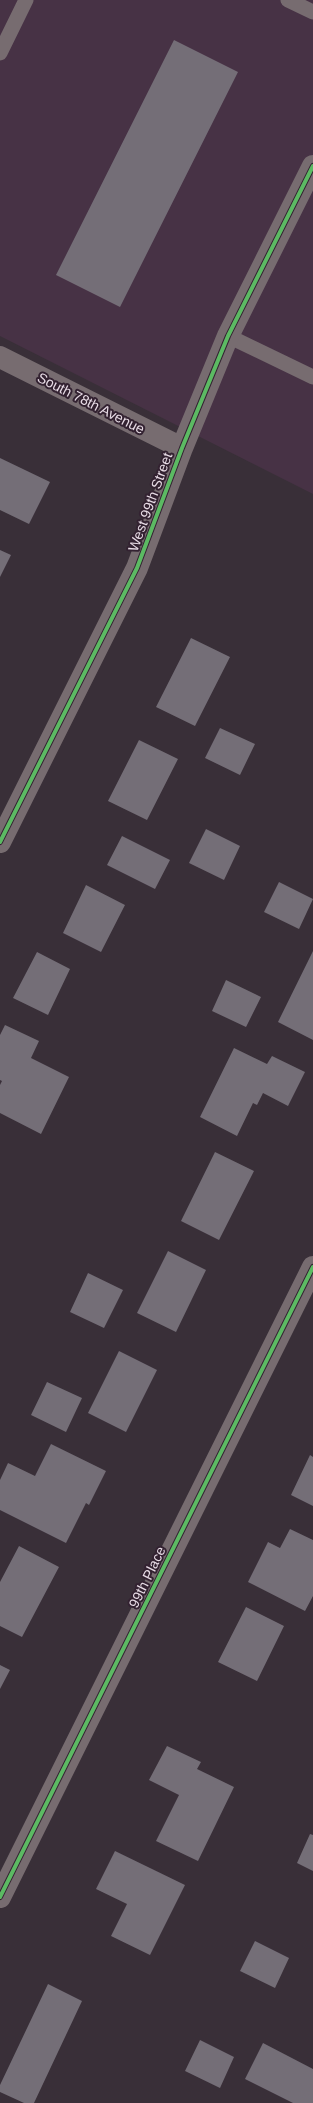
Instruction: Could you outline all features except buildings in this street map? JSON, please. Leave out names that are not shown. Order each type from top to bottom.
[{"type":"street","name":"West 99th Street","points":[[0,842],[137,568],[182,448],[228,336],[313,166]]},
{"type":"street","name":"South 78th Avenue","points":[[0,357],[182,448]]},
{"type":"street","name":"99th Place","points":[[0,1897],[313,1267]]},
{"type":"lane","points":[[0,53],[26,0]]},
{"type":"lane","points":[[288,0],[313,12]]},
{"type":"lane","points":[[228,336],[313,377]]},
{"type":"shaded area","points":[[0,0],[313,0],[313,494],[0,336]]},
{"type":"cycle path","points":[[0,842],[137,568],[182,448],[228,336],[313,166]]},
{"type":"cycle path","points":[[0,1897],[313,1267]]}]
